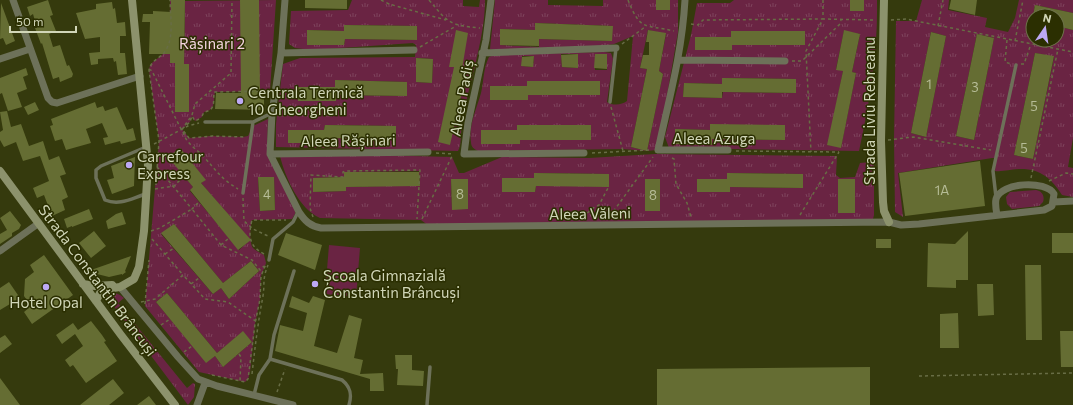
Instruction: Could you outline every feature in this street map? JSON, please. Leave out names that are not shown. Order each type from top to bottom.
[{"type":"street","points":[[13,0],[48,98],[54,103],[140,76]]},
{"type":"street","points":[[96,301],[100,292],[106,289],[120,287],[134,279],[138,271],[148,231],[151,192],[132,0]]},
{"type":"street","points":[[285,0],[281,54],[272,113],[270,154],[299,212],[304,220],[314,227]]},
{"type":"street","name":"Aleea Padiș","points":[[491,0],[488,29],[468,123],[464,154],[584,153]]},
{"type":"street","name":"Aleea Azuga","points":[[685,0],[683,34],[658,150],[728,150]]},
{"type":"street","name":"Strada Liviu Rebreanu","points":[[884,0],[882,187],[883,206],[889,222]]},
{"type":"street","points":[[482,54],[616,48]]},
{"type":"street","points":[[0,59],[30,49]]},
{"type":"street","points":[[281,54],[414,50]]},
{"type":"street","points":[[678,60],[785,62]]},
{"type":"street","name":"Aleea Rășinari","points":[[270,154],[428,152]]},
{"type":"street","name":"Strada Constantin Brâncuși","points":[[0,171],[83,284],[175,405]]},
{"type":"street","points":[[997,215],[996,198],[1000,193],[1010,187],[1039,185],[1048,187],[1052,190],[1054,194],[1054,202],[1073,201]]},
{"type":"street","name":"Aleea Văleni","points":[[314,227],[417,228],[889,222],[901,225],[1044,210],[1049,208],[1054,202]]},
{"type":"street","points":[[0,251],[39,223]]},
{"type":"street","points":[[83,284],[95,286],[114,285],[120,287],[191,373],[205,383],[254,394],[292,405]]},
{"type":"street","points":[[197,405],[205,383]]},
{"type":"lane","points":[[610,102],[616,48]]},
{"type":"lane","points":[[996,198],[993,171],[1016,64]]},
{"type":"lane","points":[[205,122],[253,124],[272,113]]},
{"type":"lane","points":[[243,193],[253,124]]},
{"type":"lane","points":[[147,147],[101,166],[96,170],[96,178],[105,200],[112,203],[119,203],[151,192]]},
{"type":"lane","points":[[269,260],[273,239],[293,222],[299,212]]},
{"type":"lane","points":[[254,394],[259,375],[270,359],[274,335],[294,271]]},
{"type":"lane","points":[[270,359],[342,380],[350,390],[349,405]]},
{"type":"lane","points":[[427,405],[430,367]]},
{"type":"path","points":[[151,192],[158,167],[159,141],[149,70],[150,65],[168,48],[170,36],[170,0]]},
{"type":"path","points":[[182,129],[190,122],[195,104],[231,73],[232,0]]},
{"type":"path","points":[[381,0],[389,4],[446,20],[456,26],[488,29]]},
{"type":"path","points":[[429,0],[446,20]]},
{"type":"path","points":[[628,0],[636,20],[646,27],[683,34]]},
{"type":"path","points":[[811,152],[806,51],[823,20],[823,0]]},
{"type":"path","points":[[938,26],[943,0]]},
{"type":"path","points":[[1015,41],[1023,0]]},
{"type":"path","points":[[888,20],[906,19],[1007,40],[1025,42]]},
{"type":"path","points":[[683,24],[698,24],[703,20],[880,20]]},
{"type":"path","points":[[785,62],[802,61],[840,24],[840,20]]},
{"type":"path","points":[[414,50],[456,26]]},
{"type":"path","points":[[616,48],[646,27]]},
{"type":"path","points":[[1007,40],[1005,62],[1024,64],[1030,48]]},
{"type":"path","points":[[1054,48],[1073,52]]},
{"type":"path","points":[[1030,186],[1058,49]]},
{"type":"path","points":[[139,63],[152,71],[182,129],[189,138],[212,136],[248,136],[253,124]]},
{"type":"path","points":[[192,116],[196,121],[202,117],[204,112],[210,111],[213,107],[214,92],[270,91]]},
{"type":"path","points":[[610,102],[623,151]]},
{"type":"path","points":[[147,147],[182,129],[205,122]]},
{"type":"path","points":[[182,129],[185,139],[204,158],[217,174],[243,193],[244,221],[250,227],[273,239]]},
{"type":"path","points":[[887,140],[913,137],[997,151]]},
{"type":"path","points":[[603,226],[658,150]]},
{"type":"path","points":[[584,153],[658,150],[674,159],[676,184],[687,203],[692,225]]},
{"type":"path","name":"Aleea Azuga","points":[[728,150],[839,152],[795,224]]},
{"type":"path","points":[[428,152],[464,154]]},
{"type":"path","points":[[417,228],[453,154]]},
{"type":"path","points":[[148,165],[158,167],[221,244],[252,260],[260,270],[269,260]]},
{"type":"path","points":[[314,227],[313,215],[310,208],[311,175],[343,177],[343,172],[345,171],[420,170],[417,228]]},
{"type":"path","points":[[1039,185],[1066,173],[1073,174]]},
{"type":"path","points":[[151,192],[174,186],[184,176]]},
{"type":"path","points":[[581,226],[581,220],[593,208],[599,205],[608,188]]},
{"type":"path","points":[[148,231],[160,228],[192,209],[199,202]]},
{"type":"path","points":[[207,374],[240,382],[245,382],[248,379],[260,299],[261,276],[265,264],[264,255],[253,248],[251,244],[250,227],[252,220],[292,219]]},
{"type":"path","points":[[148,231],[153,224]]},
{"type":"path","points":[[148,231],[151,238],[205,299],[228,302],[256,322]]},
{"type":"path","points":[[151,238],[151,246]]},
{"type":"path","points":[[221,244],[229,238]]},
{"type":"path","points":[[165,254],[174,248]]},
{"type":"path","points":[[145,306],[150,254]]},
{"type":"path","points":[[252,380],[256,322],[263,294],[263,278],[269,260]]},
{"type":"path","points":[[134,303],[155,299],[183,275]]},
{"type":"path","points":[[191,284],[199,278]]},
{"type":"path","points":[[161,325],[170,319]]},
{"type":"path","points":[[157,320],[166,330]]},
{"type":"path","points":[[184,353],[192,346]]},
{"type":"path","points":[[179,347],[188,357]]},
{"type":"path","points":[[239,354],[241,357],[239,391]]},
{"type":"path","points":[[273,400],[287,364]]},
{"type":"path","points":[[919,376],[1073,373]]},
{"type":"green space","name":"Rășinari 2","points":[[171,0],[170,63],[175,63],[175,112],[189,112],[189,64],[184,64],[185,1],[276,0],[270,91],[215,92],[212,107],[208,111],[204,112],[202,117],[195,121],[192,116],[190,122],[182,129],[189,138],[212,136],[243,137],[248,136],[253,126],[268,119],[267,154],[295,207],[295,214],[292,219],[252,220],[250,235],[252,246],[264,255],[266,263],[261,276],[260,299],[255,324],[250,372],[248,379],[245,382],[199,372],[145,306],[159,141],[149,70],[150,66],[163,54],[167,47],[170,19]],"holes":[[[180,148],[205,180],[201,183],[250,240],[239,250],[190,191],[193,187],[169,157]],[[274,177],[275,210],[260,211],[258,178]],[[174,224],[223,283],[251,261],[259,271],[229,299],[221,288],[213,294],[161,234]],[[167,293],[217,353],[243,332],[252,342],[223,367],[215,356],[206,362],[156,302]]]},
{"type":"green space","points":[[352,0],[463,0],[463,6],[479,7],[480,0],[485,0],[482,31],[461,128],[460,145],[458,151],[276,147],[276,124],[283,64],[300,58],[415,57],[416,45],[413,43],[312,50],[295,48],[289,44],[291,11],[348,10]],"holes":[[[344,25],[417,26],[417,40],[345,39],[344,45],[307,45],[308,30],[344,31]],[[417,58],[433,59],[432,83],[416,82]],[[335,80],[407,82],[407,96],[336,95],[335,101],[298,101],[298,87],[335,87]],[[325,125],[396,126],[396,139],[325,138],[324,143],[288,142],[288,130],[324,130]]]},
{"type":"green space","points":[[495,0],[548,0],[548,5],[603,6],[603,0],[656,0],[670,10],[670,0],[678,0],[678,32],[660,136],[656,150],[647,151],[623,149],[478,151],[472,147],[470,136],[473,117],[481,93],[489,57],[494,55],[611,53],[613,59],[607,102],[612,104],[620,104],[627,101],[633,36],[614,44],[603,46],[490,49]],"holes":[[[535,23],[612,26],[612,41],[539,39],[539,47],[500,45],[500,29],[535,30]],[[648,30],[666,34],[659,71],[663,74],[647,151],[631,147],[647,69],[640,68]],[[561,54],[578,54],[578,68],[562,67]],[[595,54],[607,54],[607,70],[595,70]],[[522,56],[534,56],[533,67],[522,66]],[[527,81],[600,81],[600,95],[528,95],[528,100],[490,100],[490,86],[527,86]],[[517,125],[591,125],[591,140],[520,140],[519,144],[481,144],[481,130],[517,130]]]},
{"type":"green space","points":[[734,0],[850,0],[850,11],[864,11],[864,0],[877,0],[875,57],[867,113],[859,151],[669,148],[665,137],[691,35],[697,3],[730,3]],"holes":[[[731,31],[805,31],[805,45],[732,45],[695,50],[696,37],[731,37]],[[844,31],[860,34],[852,72],[856,73],[841,147],[828,145],[843,71],[836,69]],[[722,78],[796,79],[796,93],[723,92],[722,98],[683,97],[684,83],[722,84]],[[785,125],[785,140],[712,139],[711,145],[675,144],[675,129],[710,130]]]},
{"type":"green space","points":[[922,0],[949,0],[948,10],[987,18],[985,27],[1008,32],[1015,18],[1019,0],[1073,0],[1073,13],[1065,11],[1065,8],[1049,8],[1035,5],[1034,8],[1025,8],[1025,48],[1065,48],[1065,28],[1073,30],[1073,138],[1068,167],[1073,168],[1073,197],[1062,195],[1054,184],[1045,176],[1028,169],[995,171],[996,158],[992,158],[898,173],[903,217],[895,212],[894,139],[896,21],[916,21]],"holes":[[[931,32],[946,36],[926,137],[911,133]],[[977,34],[994,38],[974,140],[956,136]],[[1035,53],[1054,57],[1033,159],[1014,155]]]},
{"type":"green space","points":[[291,153],[452,157],[459,173],[464,173],[502,157],[589,158],[655,154],[837,156],[836,175],[840,178],[855,177],[860,163],[871,162],[874,166],[874,215],[873,219],[429,226],[421,220],[320,218],[312,214],[299,200],[285,173],[280,156]],"holes":[[[419,171],[420,185],[346,187],[346,191],[314,192],[313,178],[344,177],[345,172]],[[535,173],[609,174],[609,186],[536,186],[535,192],[502,191],[534,178]],[[728,173],[803,174],[803,188],[730,187],[729,192],[697,192],[697,179],[727,179]],[[451,179],[467,179],[468,209],[452,209]],[[660,179],[660,211],[646,211],[645,180]],[[838,179],[855,179],[855,213],[838,213]]]},
{"type":"green space","points":[[1040,191],[1044,200],[1039,206],[1012,209],[1007,204],[1006,197],[1010,192]]},
{"type":"green space","points":[[329,245],[360,248],[356,297],[325,294]]},
{"type":"green space","points":[[113,292],[124,298],[118,303],[187,388],[193,383],[195,384],[194,397],[188,405],[107,297]]},
{"type":"building","points":[[48,0],[53,15],[50,16],[56,31],[49,34],[53,47],[60,45],[67,66],[69,65],[73,74],[72,77],[60,82],[59,77],[53,79],[42,43],[41,44],[35,28],[37,28],[33,14],[30,16],[27,7]]},
{"type":"building","points":[[171,0],[185,0],[184,64],[189,64],[189,112],[175,112],[175,63],[170,63],[170,54],[149,54],[150,22],[142,22],[143,14],[153,14],[153,11],[171,12]]},
{"type":"building","points":[[240,0],[259,0],[260,93],[264,93],[264,110],[215,109],[216,93],[241,93]]},
{"type":"building","points":[[305,0],[347,0],[347,9],[305,8]]},
{"type":"building","points":[[656,0],[670,0],[670,10],[656,10]]},
{"type":"building","points":[[850,0],[864,0],[864,11],[850,11]]},
{"type":"building","points":[[951,0],[977,0],[975,15],[949,9]]},
{"type":"building","points":[[112,2],[113,9],[115,8],[117,23],[125,22],[126,36],[120,36],[120,53],[125,53],[127,74],[118,75],[116,61],[114,62],[113,58],[98,59],[98,64],[91,65],[89,53],[100,52],[100,37],[85,39],[76,13],[96,9],[96,4]]},
{"type":"building","points":[[1,3],[15,41],[6,45],[3,38],[0,39]]},
{"type":"building","points":[[1035,5],[1049,8],[1034,8]]},
{"type":"building","points":[[1065,11],[1073,13],[1073,30],[1065,28]]},
{"type":"building","points":[[535,23],[613,26],[612,41],[539,39],[539,46],[500,45],[500,29],[535,30]]},
{"type":"building","points":[[344,25],[417,26],[417,40],[345,39],[344,45],[307,45],[307,30],[344,31]]},
{"type":"building","points":[[456,30],[468,33],[462,69],[467,70],[450,145],[438,142],[454,67],[449,67]]},
{"type":"building","points":[[648,30],[666,33],[659,71],[663,74],[647,151],[631,147],[647,69],[640,68],[643,55],[649,55],[649,42],[646,42]]},
{"type":"building","points":[[844,30],[860,34],[852,72],[856,73],[841,148],[827,145],[843,71],[836,70]]},
{"type":"building","points":[[731,31],[805,31],[805,45],[732,45],[732,50],[695,50],[695,37],[731,37]]},
{"type":"building","points":[[931,32],[946,36],[926,137],[911,133]]},
{"type":"building","points":[[977,34],[994,38],[974,140],[956,136]]},
{"type":"building","points":[[1035,53],[1054,56],[1033,159],[1014,155]]},
{"type":"building","points":[[578,54],[578,68],[562,67],[561,55]]},
{"type":"building","points":[[595,54],[607,54],[607,69],[594,68]]},
{"type":"building","points":[[534,56],[533,67],[521,66],[522,57]]},
{"type":"building","points":[[416,58],[433,59],[432,83],[416,82]]},
{"type":"building","points":[[26,68],[28,75],[23,77],[27,89],[17,93],[22,107],[8,111],[2,93],[0,94],[0,78]]},
{"type":"building","points":[[722,78],[796,79],[796,93],[722,92],[722,98],[683,97],[684,83],[722,84]]},
{"type":"building","points":[[335,80],[407,82],[407,96],[336,95],[336,101],[298,101],[298,87],[335,87]]},
{"type":"building","points":[[527,81],[600,81],[600,95],[528,95],[528,100],[490,100],[490,86],[527,86]]},
{"type":"building","points":[[35,102],[39,110],[28,115],[24,107]]},
{"type":"building","points":[[95,102],[97,108],[103,106],[105,111],[117,107],[127,130],[133,128],[136,140],[121,144],[120,141],[105,145],[103,138],[108,137],[102,123],[86,129],[91,143],[66,150],[62,139],[55,141],[50,126],[53,125],[51,119]]},
{"type":"building","points":[[7,111],[11,127],[21,124],[29,146],[43,141],[49,160],[59,156],[66,174],[60,176],[68,197],[62,200],[65,210],[52,216],[44,195],[37,198],[33,188],[49,181],[40,156],[23,161],[16,142],[4,147],[0,140],[0,132],[3,130],[0,112]]},
{"type":"building","points":[[710,124],[785,125],[785,140],[712,139],[712,145],[675,144],[675,129],[710,130]]},
{"type":"building","points":[[325,125],[396,126],[396,139],[325,138],[325,143],[288,143],[288,130],[324,130]]},
{"type":"building","points":[[517,125],[591,125],[591,140],[520,140],[520,144],[481,144],[481,130],[517,130]]},
{"type":"building","points":[[180,148],[206,180],[201,183],[251,240],[238,250],[190,190],[193,187],[168,157]]},
{"type":"building","points":[[135,157],[134,186],[112,194],[107,180],[114,178],[111,166]]},
{"type":"building","points":[[980,161],[985,206],[905,216],[899,173]]},
{"type":"building","points":[[344,172],[419,172],[420,186],[346,187],[346,191],[313,192],[313,178],[344,177]]},
{"type":"building","points":[[534,173],[609,174],[609,187],[536,186],[535,192],[502,192],[502,178],[534,178]]},
{"type":"building","points":[[727,173],[803,174],[803,188],[730,187],[730,192],[697,192],[697,179],[727,179]]},
{"type":"building","points":[[258,177],[274,177],[275,210],[260,211]]},
{"type":"building","points":[[451,179],[468,179],[468,209],[452,210]]},
{"type":"building","points":[[645,179],[660,179],[660,211],[645,211]]},
{"type":"building","points":[[838,179],[855,179],[855,213],[838,213]]},
{"type":"building","points":[[89,209],[93,219],[67,228],[64,219]]},
{"type":"building","points":[[10,211],[21,225],[19,229],[12,233],[12,236],[0,244],[0,234],[7,230],[0,218]]},
{"type":"building","points":[[122,212],[126,224],[108,229],[106,221]]},
{"type":"building","points":[[174,224],[223,283],[251,261],[259,271],[229,299],[221,288],[213,294],[161,233]]},
{"type":"building","points":[[94,231],[106,246],[91,258],[79,243]]},
{"type":"building","points":[[968,231],[968,280],[956,280],[956,288],[927,287],[928,243],[955,244]]},
{"type":"building","points":[[286,233],[322,245],[315,270],[278,255]]},
{"type":"building","points":[[1052,233],[1073,233],[1073,253],[1052,253]]},
{"type":"building","points":[[876,239],[891,239],[891,248],[876,248]]},
{"type":"building","name":"Hotel Opal","points":[[44,255],[73,295],[32,324],[24,312],[31,306],[24,296],[25,279],[34,272],[30,265]]},
{"type":"building","points":[[131,256],[125,271],[126,272],[122,275],[109,277],[97,274],[91,270]]},
{"type":"building","points":[[1025,265],[1041,265],[1042,340],[1026,340]]},
{"type":"building","points":[[9,282],[20,298],[0,310],[0,288]]},
{"type":"building","points":[[977,284],[993,284],[994,315],[978,316]]},
{"type":"building","points":[[167,293],[217,353],[243,331],[252,342],[223,367],[215,356],[206,363],[156,302]]},
{"type":"building","points":[[292,296],[309,303],[313,296],[325,300],[314,346],[337,353],[349,315],[362,319],[354,358],[363,360],[360,374],[383,373],[384,391],[370,391],[370,379],[275,351],[280,325],[303,331],[307,313],[289,307]]},
{"type":"building","points":[[958,313],[959,348],[940,348],[940,314]]},
{"type":"building","points":[[91,321],[106,341],[104,342],[117,361],[86,383],[73,365],[70,367],[65,360],[83,346],[75,334],[62,344],[56,335],[73,323],[78,330]]},
{"type":"building","points":[[1060,331],[1073,331],[1073,367],[1061,367]]},
{"type":"building","points":[[5,335],[12,344],[0,353],[0,338]]},
{"type":"building","points":[[395,355],[412,355],[412,370],[424,371],[423,386],[397,385],[398,369],[396,369]]},
{"type":"building","points":[[870,367],[870,405],[657,405],[657,369]]},
{"type":"building","points":[[0,378],[20,405],[0,405]]},
{"type":"building","points":[[113,379],[124,393],[109,405],[80,405]]},
{"type":"building","points":[[149,396],[156,405],[137,405]]},
{"type":"place","name":"Centrala Termică 10 Gheorgheni","points":[[240,101]]},
{"type":"place","name":"Carrefour Express","points":[[129,165]]},
{"type":"place","name":"Școala Gimnazială Constantin Brâncuși","points":[[315,284]]},
{"type":"place","name":"Hotel Opal","points":[[46,287]]}]
